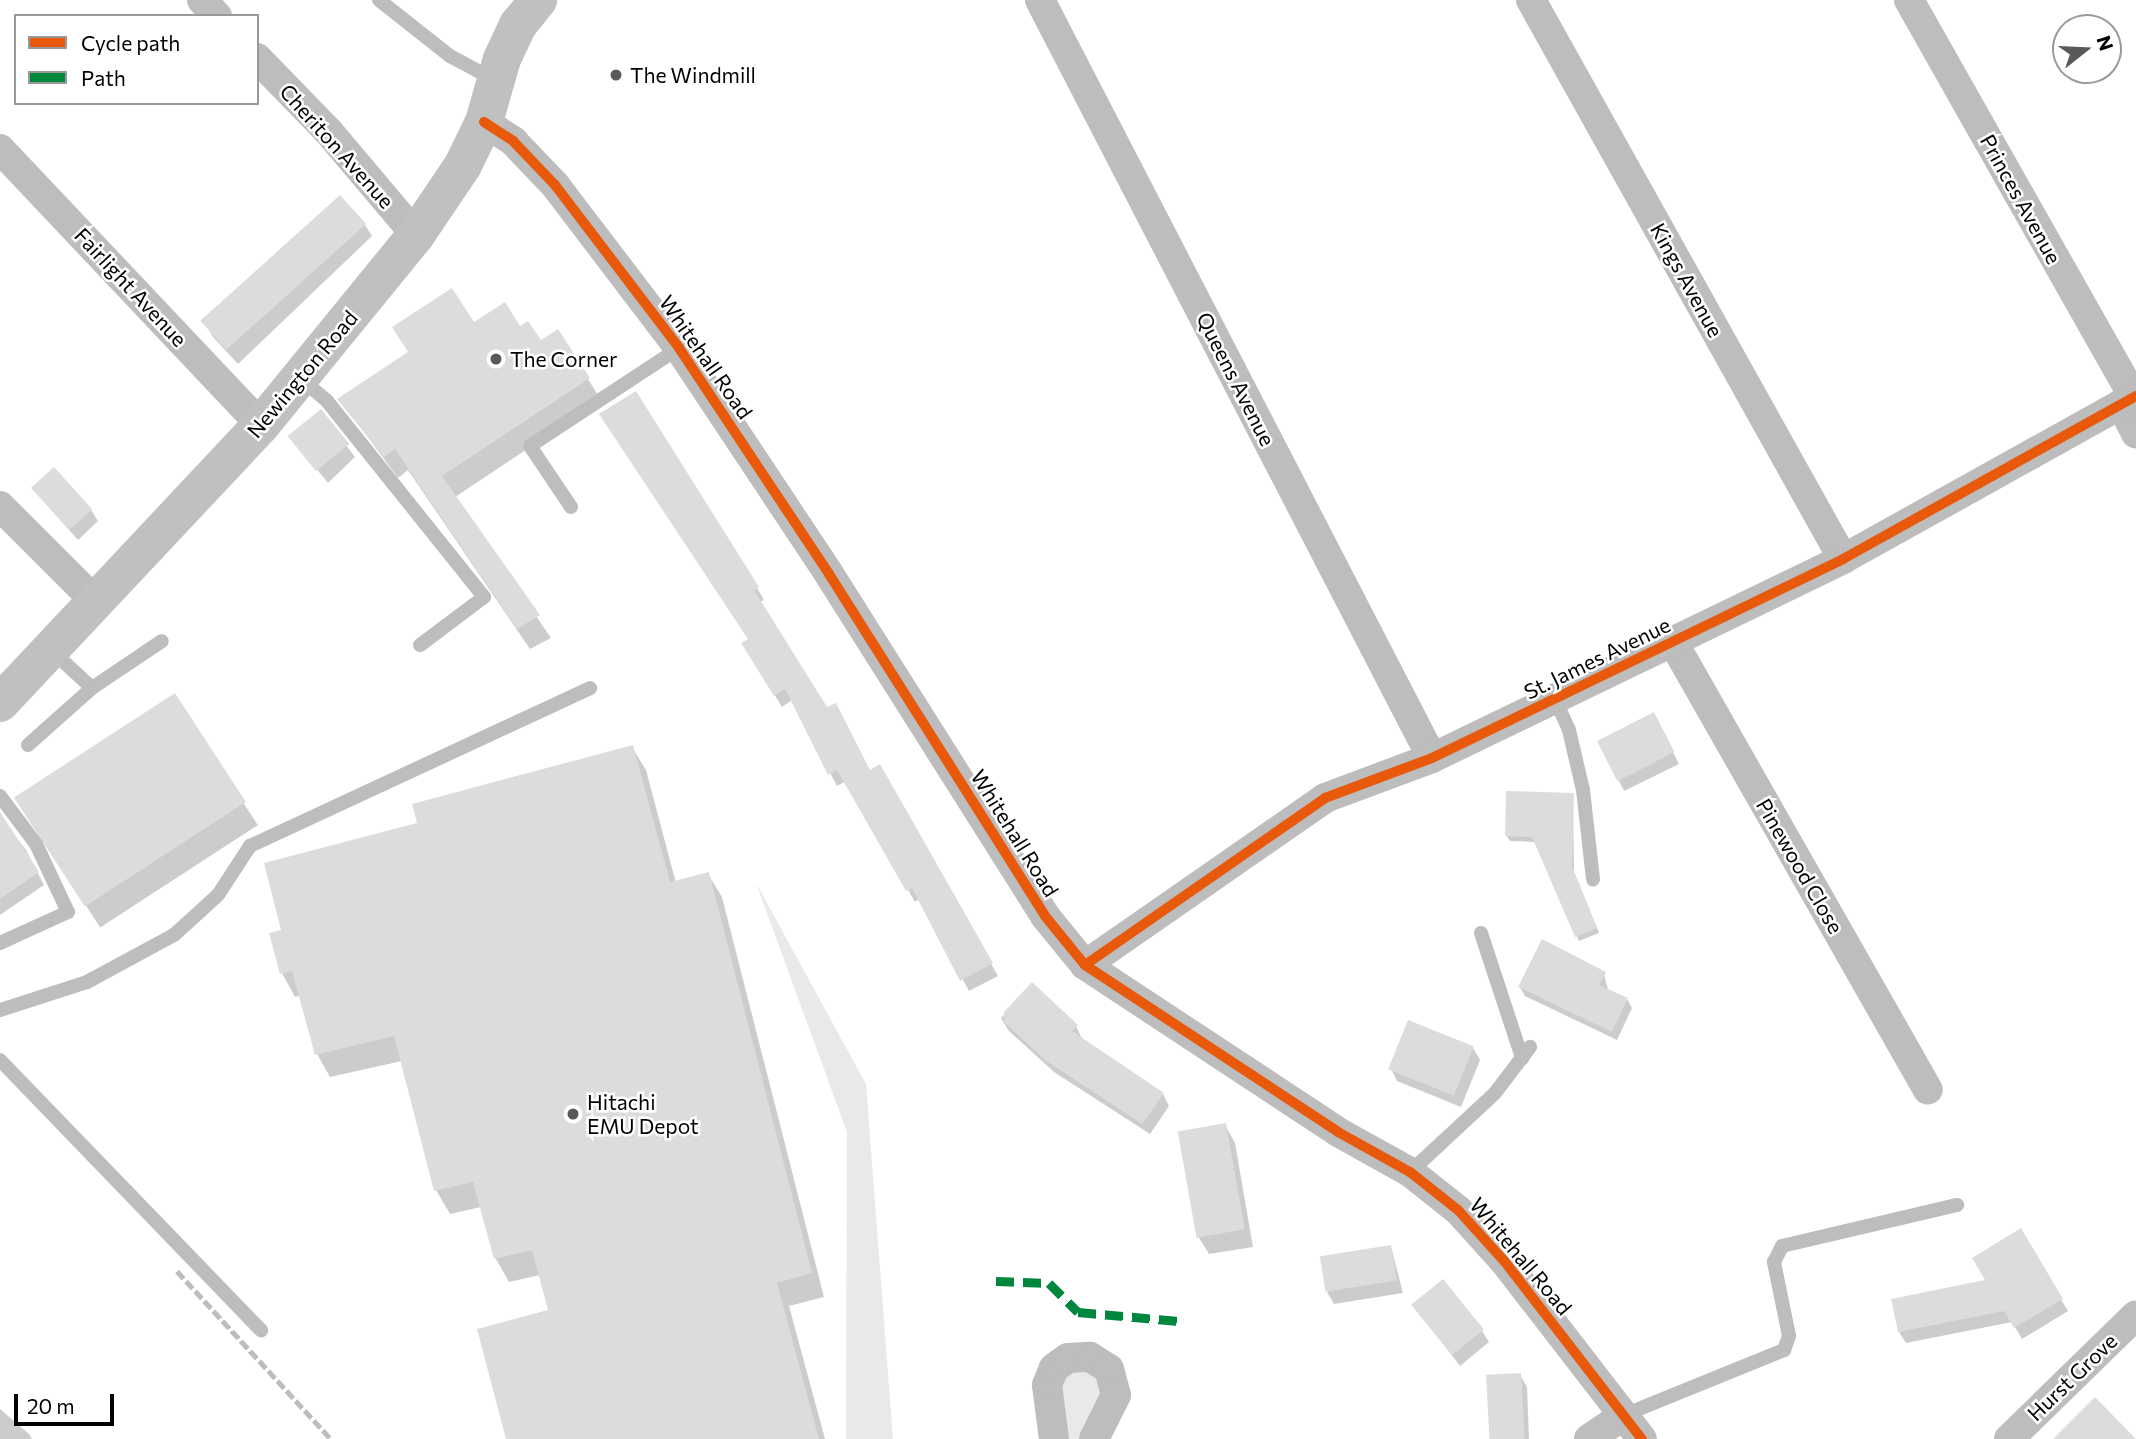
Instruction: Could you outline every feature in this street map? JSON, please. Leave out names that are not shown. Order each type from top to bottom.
[{"type":"main road","name":"Newington Road","points":[[0,703],[261,425],[301,379],[415,235],[463,165],[484,122],[496,81],[518,25],[538,0]]},
{"type":"street","points":[[202,0],[215,14]]},
{"type":"street","name":"Queens Avenue","points":[[1040,0],[1432,758]]},
{"type":"street","name":"Kings Avenue","points":[[1531,0],[1843,559]]},
{"type":"street","name":"Princes Avenue","points":[[1909,0],[2130,399],[2136,433]]},
{"type":"street","name":"Cheriton Avenue","points":[[259,60],[328,131],[415,235]]},
{"type":"street","name":"Whitehall Road","points":[[484,122],[513,141],[555,185],[679,348],[829,574],[1045,916],[1085,965],[1338,1132],[1410,1172],[1458,1210],[1505,1262],[1642,1439]]},
{"type":"street","name":"Fairlight Avenue","points":[[0,149],[261,425]]},
{"type":"street","name":"St. James Avenue","points":[[1085,965],[1325,798],[1432,758],[1556,701],[1843,559],[2130,399]]},
{"type":"street","points":[[0,506],[96,602]]},
{"type":"street","name":"Pinewood Close","points":[[1673,642],[1928,1090]]},
{"type":"street","name":"Hurst Grove","points":[[2009,1439],[2136,1315]]},
{"type":"street","points":[[1054,1439],[1047,1385],[1054,1368],[1068,1358],[1090,1357],[1109,1369],[1116,1395],[1094,1439]]},
{"type":"street","points":[[1589,1439],[1624,1415]]},
{"type":"lane","points":[[379,0],[450,55],[496,81]]},
{"type":"lane","points":[[571,507],[530,446],[679,348]]},
{"type":"lane","points":[[301,379],[327,401],[484,597],[420,645]]},
{"type":"lane","points":[[28,746],[92,688],[162,641]]},
{"type":"lane","points":[[51,650],[92,688]]},
{"type":"lane","points":[[0,1010],[87,982],[174,935],[218,895],[250,846],[590,688]]},
{"type":"lane","points":[[1556,701],[1569,730],[1583,790],[1592,879]]},
{"type":"lane","points":[[0,796],[36,844],[68,912],[0,943]]},
{"type":"lane","points":[[1410,1172],[1494,1093],[1526,1052],[1480,933]]},
{"type":"lane","points":[[0,1060],[261,1330]]},
{"type":"lane","points":[[1624,1415],[1784,1350],[1789,1336],[1774,1262],[1782,1246],[1957,1205]]},
{"type":"shaded area","points":[[756,883],[866,1084],[893,1439],[846,1439],[847,1132]]},
{"type":"shaded area","points":[[1088,1366],[1106,1384],[1084,1439],[1063,1439],[1061,1374]]},
{"type":"building","points":[[340,195],[366,224],[226,350],[200,321]]},
{"type":"building","points":[[452,288],[474,322],[505,302],[520,326],[528,321],[541,340],[558,329],[590,378],[442,476],[540,615],[517,629],[395,449],[384,457],[337,399],[408,352],[392,327]]},
{"type":"building","points":[[636,391],[759,587],[754,590],[827,707],[836,703],[870,770],[880,764],[993,963],[960,981],[912,888],[906,891],[837,770],[828,775],[785,689],[774,696],[741,643],[748,639],[599,414]]},
{"type":"building","points":[[321,409],[349,444],[316,471],[288,436]]},
{"type":"building","points":[[54,467],[92,509],[69,530],[31,488]]},
{"type":"building","points":[[175,693],[246,802],[85,907],[14,798]]},
{"type":"building","points":[[1654,712],[1674,752],[1617,781],[1597,741]]},
{"type":"building","name":"Hitachi EMU Depot","points":[[633,745],[670,882],[709,872],[812,1273],[777,1283],[819,1439],[506,1439],[477,1329],[548,1310],[532,1250],[494,1259],[473,1182],[434,1191],[394,1036],[315,1055],[292,971],[280,974],[269,933],[281,930],[264,863],[417,823],[412,804]]},
{"type":"building","points":[[1506,791],[1574,793],[1572,866],[1597,928],[1575,937],[1532,837],[1505,836]]},
{"type":"building","points":[[0,812],[39,872],[0,899]]},
{"type":"building","points":[[1542,939],[1606,972],[1599,985],[1628,998],[1612,1032],[1518,987]]},
{"type":"building","points":[[1032,982],[1078,1025],[1072,1031],[1164,1093],[1142,1124],[1045,1060],[1004,1022],[1004,1012]]},
{"type":"building","points":[[1408,1020],[1474,1047],[1454,1096],[1388,1069]]},
{"type":"building","points":[[1226,1123],[1245,1229],[1196,1238],[1178,1132]]},
{"type":"building","points":[[2021,1228],[2063,1299],[2014,1328],[2004,1311],[1898,1332],[1891,1299],[1985,1280],[1972,1258]]},
{"type":"building","points":[[1391,1245],[1397,1281],[1326,1292],[1320,1256]]},
{"type":"building","points":[[1443,1279],[1484,1330],[1452,1355],[1411,1305]]},
{"type":"building","points":[[1521,1373],[1524,1439],[1489,1439],[1486,1375]]},
{"type":"building","points":[[2095,1397],[2136,1439],[2053,1439]]},
{"type":"railway","points":[[177,1271],[331,1439]]},
{"type":"marked path","points":[[996,1281],[1049,1283],[1078,1312],[1179,1321]]},
{"type":"cycle path","points":[[484,122],[513,141],[555,185],[679,348],[829,574],[1045,916],[1085,965],[1338,1132],[1410,1172],[1458,1210],[1505,1262],[1642,1439]]},
{"type":"cycle path","points":[[1085,965],[1325,798],[1432,758],[1843,559],[2136,396]]},
{"type":"place","name":"The Windmill","points":[[616,75]]},
{"type":"place","name":"The Corner","points":[[496,359]]},
{"type":"place","name":"Hitachi EMU Depot","points":[[573,1114]]}]
